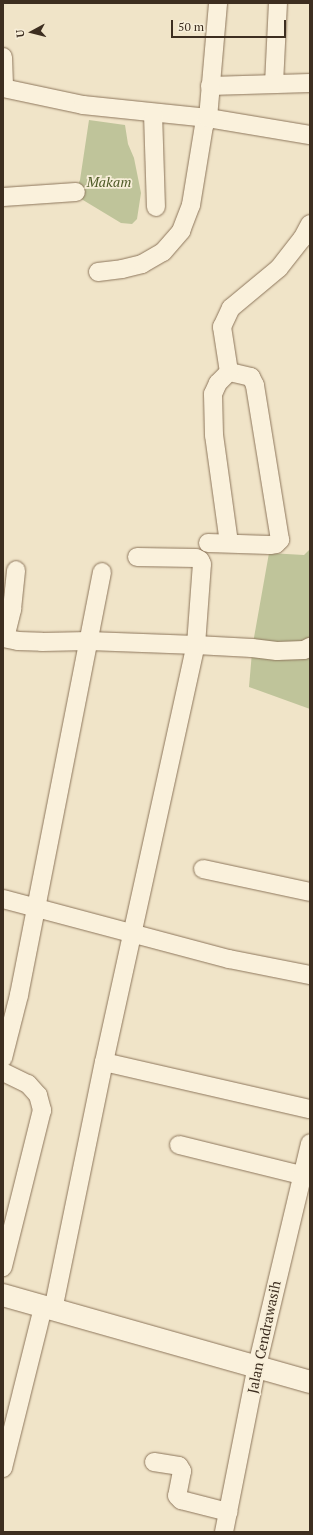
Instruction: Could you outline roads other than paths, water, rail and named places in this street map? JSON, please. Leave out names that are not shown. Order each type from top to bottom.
[{"type":"main road","points":[[3,1295],[48,1309],[310,1382]]},
{"type":"street","points":[[98,272],[122,269],[142,264],[163,252],[181,231],[191,205],[204,126],[208,118],[218,3]]},
{"type":"street","points":[[274,84],[278,3]]},
{"type":"street","points":[[3,57],[4,88],[83,105],[208,118],[310,135]]},
{"type":"street","points":[[210,86],[310,83]]},
{"type":"street","points":[[153,113],[156,207]]},
{"type":"street","points":[[3,197],[76,192]]},
{"type":"street","points":[[229,372],[222,327],[231,308],[279,268],[302,239],[310,224]]},
{"type":"street","points":[[229,372],[218,383],[213,394],[214,435],[229,543]]},
{"type":"street","points":[[208,543],[270,545],[276,544],[280,540],[255,386],[251,377],[229,372]]},
{"type":"street","points":[[3,1468],[6,1446],[48,1309],[134,935],[196,645],[202,564],[200,560],[196,558],[137,557]]},
{"type":"street","points":[[16,570],[12,610],[4,638],[42,642],[89,640],[252,648],[277,651],[304,650],[310,647]]},
{"type":"street","points":[[3,1058],[19,995],[102,572]]},
{"type":"street","points":[[202,869],[310,892]]},
{"type":"street","points":[[3,899],[229,959],[310,975]]},
{"type":"street","points":[[104,1062],[310,1109]]},
{"type":"street","points":[[3,1072],[28,1084],[38,1095],[42,1110],[3,1267]]},
{"type":"street","name":"Jalan Cendrawasih","points":[[224,1532],[257,1366],[301,1175],[310,1143]]},
{"type":"street","points":[[179,1145],[301,1175]]},
{"type":"street","points":[[154,1462],[179,1466],[182,1471],[177,1496],[181,1500],[228,1512]]},
{"type":"park label","name":"Makam","points":[[109,182]]}]
